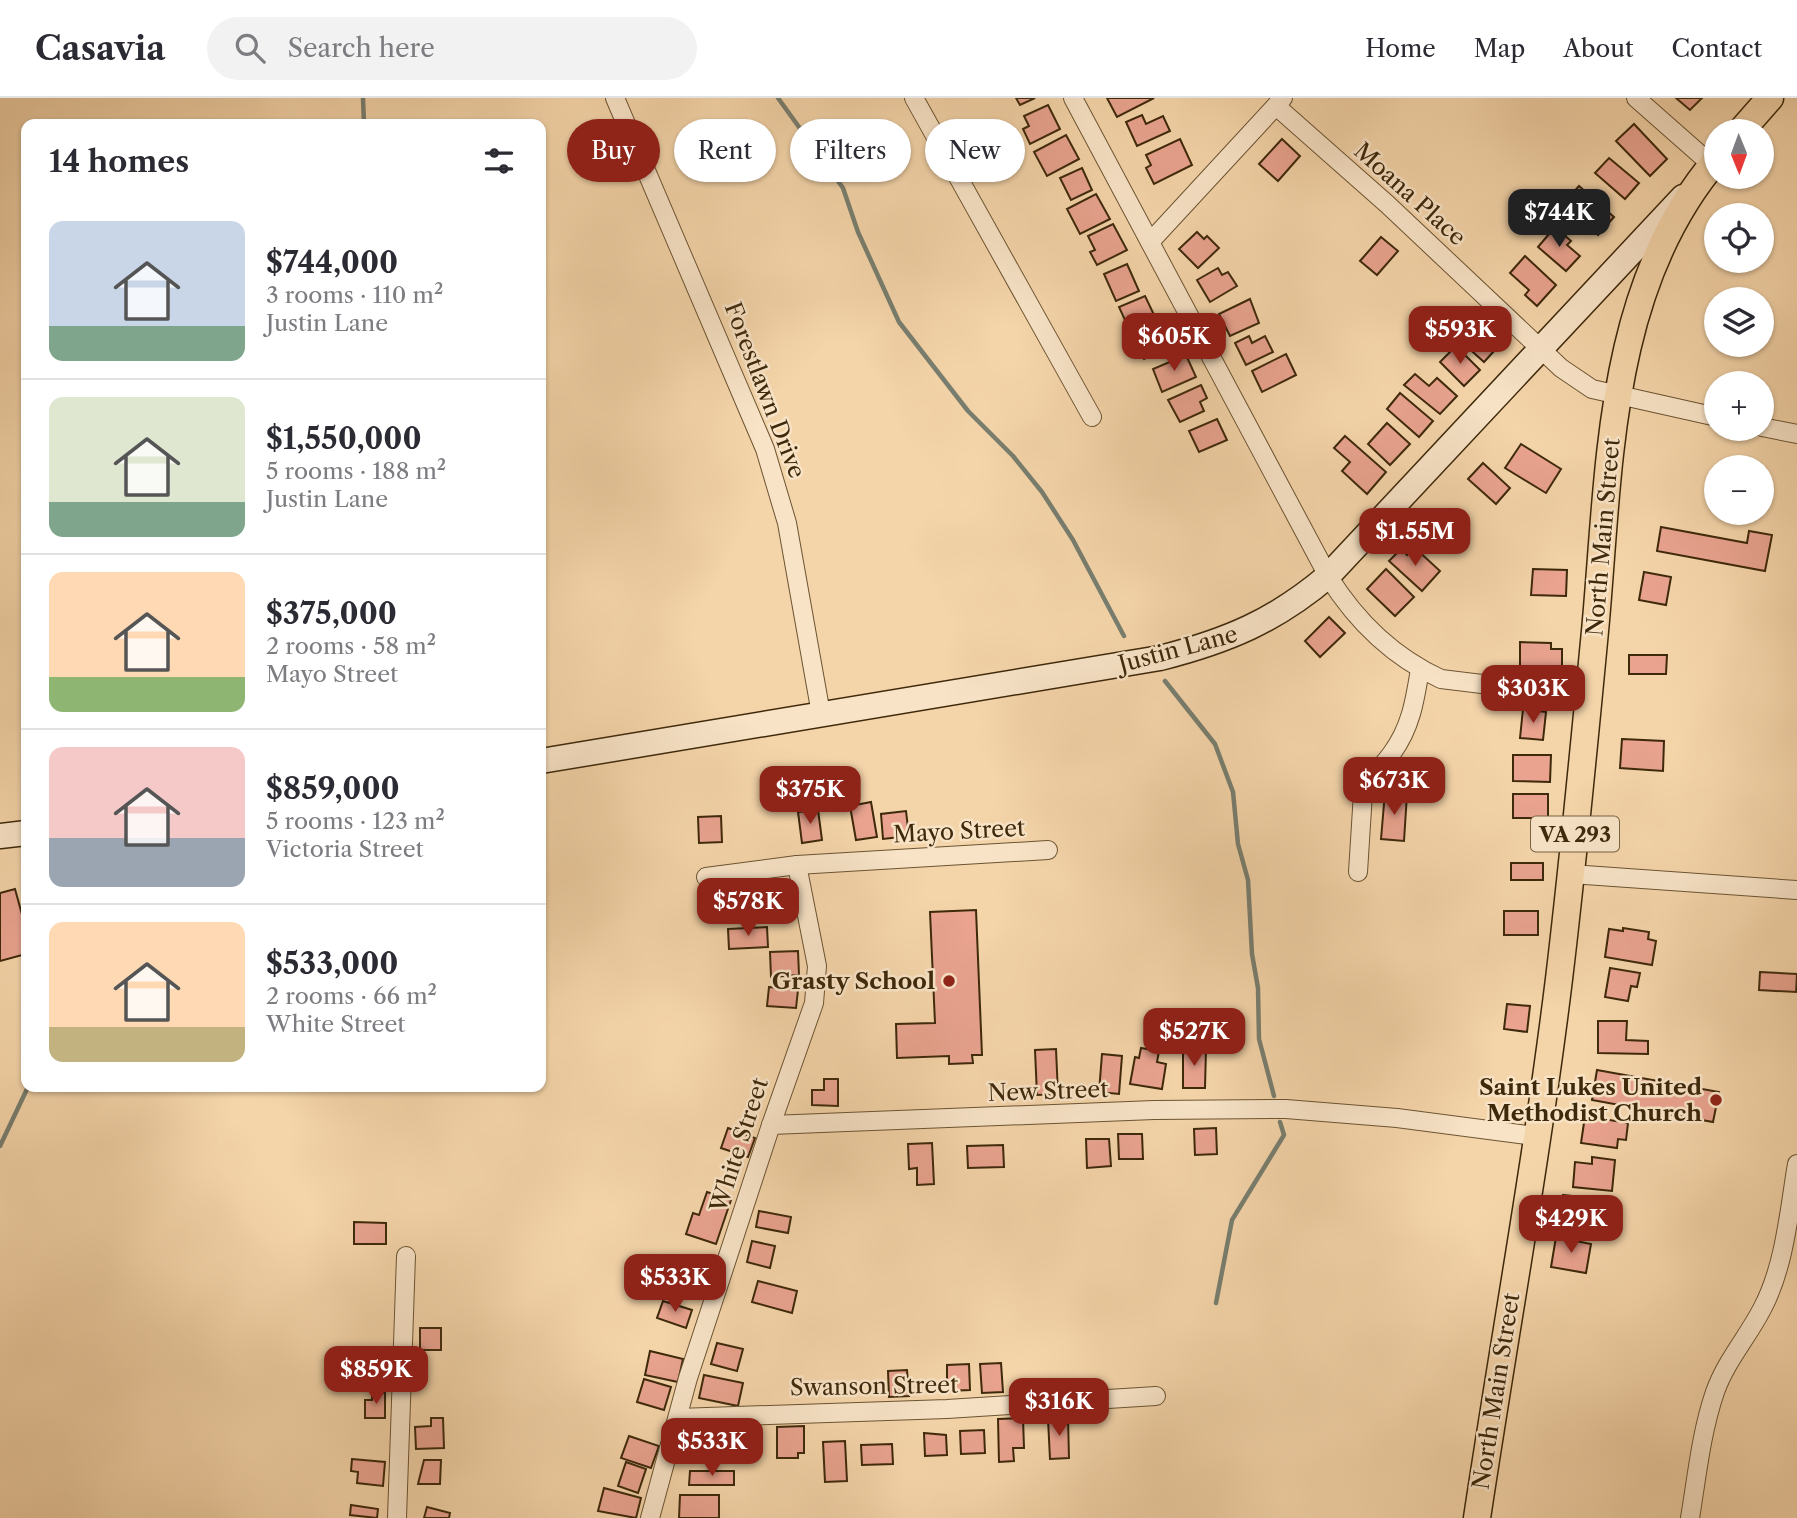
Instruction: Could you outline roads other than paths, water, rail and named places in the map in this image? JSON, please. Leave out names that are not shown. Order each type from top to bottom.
[{"type":"main road","points":[[1752,119],[1770,98]]},
{"type":"main road","name":"Justin Lane","points":[[546,760],[1160,659],[1248,631],[1271,619],[1328,576],[1704,173]]},
{"type":"main road","name":"North Main Street","points":[[1477,1518],[1559,982],[1617,397],[1640,299],[1655,260],[1674,223],[1704,177]]},
{"type":"main road","points":[[0,836],[21,834]]},
{"type":"street","name":"Forestlawn Drive","points":[[615,98],[722,341],[777,485],[821,714]]},
{"type":"street","points":[[914,98],[1092,417]]},
{"type":"street","points":[[1073,98],[1328,576],[1368,629],[1420,669],[1457,683],[1589,697]]},
{"type":"street","points":[[1636,98],[1704,154]]},
{"type":"street","points":[[1150,242],[1280,102]]},
{"type":"street","name":"Moana Place","points":[[1280,102],[1540,349],[1592,390],[1704,414]]},
{"type":"street","points":[[1774,430],[1797,435]]},
{"type":"street","points":[[1358,873],[1363,793],[1405,733],[1413,712],[1420,669]]},
{"type":"street","name":"Mayo Street","points":[[706,877],[797,864],[1048,850]]},
{"type":"street","name":"White Street","points":[[650,1518],[678,1418],[771,1125],[814,1003],[818,985],[817,966],[797,864]]},
{"type":"street","points":[[1571,874],[1797,890]]},
{"type":"street","name":"New Street","points":[[771,1125],[1154,1110],[1286,1109],[1385,1117],[1535,1136]]},
{"type":"street","points":[[1689,1518],[1704,1432],[1714,1394],[1722,1372],[1771,1289],[1795,1190],[1797,1164]]},
{"type":"street","points":[[397,1518],[406,1256]]},
{"type":"street","name":"Swanson Street","points":[[678,1418],[947,1409],[1156,1396]]},
{"type":"waterway","points":[[363,98],[364,119]]},
{"type":"waterway","points":[[778,98],[843,188],[858,232],[899,322],[968,411],[1013,456],[1042,492],[1073,540],[1124,636]]},
{"type":"waterway","points":[[1165,681],[1215,744],[1233,792],[1238,844],[1248,880],[1252,954],[1258,988],[1259,1039],[1274,1096]]},
{"type":"waterway","points":[[0,1146],[26,1092]]},
{"type":"waterway","points":[[1216,1303],[1232,1220],[1284,1135],[1280,1122]]},
{"type":"place","name":"Grasty School","points":[[949,981]]},
{"type":"place","name":"Saint Lukes United Methodist Church","points":[[1716,1100]]}]
